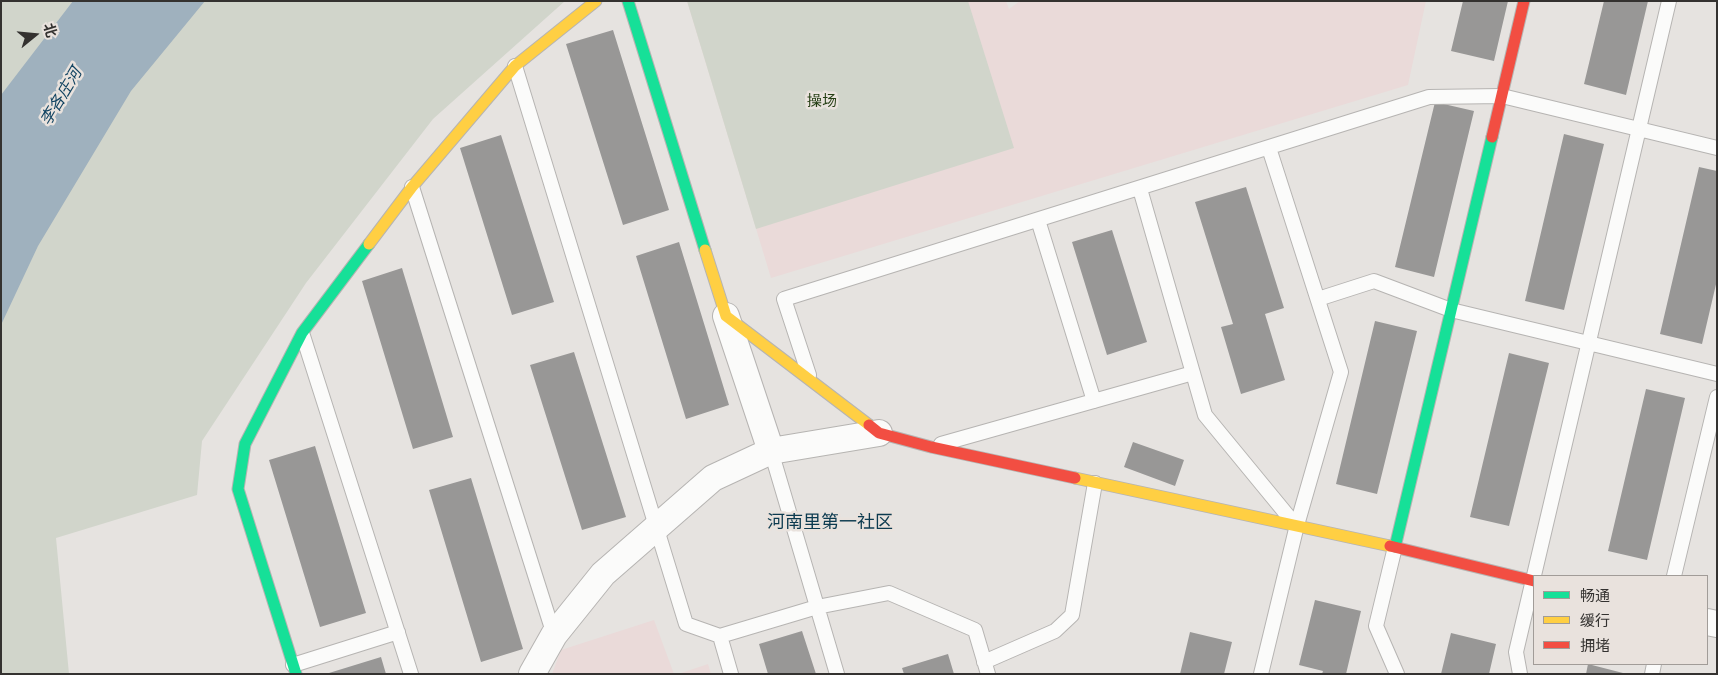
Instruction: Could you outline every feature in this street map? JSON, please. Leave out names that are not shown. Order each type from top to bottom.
[{"type":"street","points":[[295,669],[238,489],[245,444],[302,333],[412,187],[515,66],[596,1]]},
{"type":"street","points":[[628,1],[726,316],[771,451]]},
{"type":"street","points":[[1395,547],[1524,1]]},
{"type":"street","points":[[726,316],[879,433],[931,447],[1297,525],[1533,580]]},
{"type":"street","points":[[532,674],[554,635],[603,574],[713,478],[771,451],[879,433]]},
{"type":"lane","points":[[1534,575],[1669,1]]},
{"type":"lane","points":[[515,66],[686,624],[720,636],[817,607],[889,594],[975,630],[986,668],[1055,631],[1072,615],[1095,483]]},
{"type":"lane","points":[[810,380],[784,299],[1429,97],[1502,96],[1717,148]]},
{"type":"lane","points":[[1261,674],[1297,525],[1341,372],[1269,148]]},
{"type":"lane","points":[[412,187],[554,635]]},
{"type":"lane","points":[[1140,188],[1205,415],[1297,525]]},
{"type":"lane","points":[[1038,220],[1094,401]]},
{"type":"lane","points":[[1318,299],[1374,281],[1451,310],[1717,374]]},
{"type":"lane","points":[[302,333],[411,674]]},
{"type":"lane","points":[[931,447],[1193,373]]},
{"type":"lane","points":[[1674,575],[1717,397]]},
{"type":"lane","points":[[771,451],[837,674]]},
{"type":"lane","points":[[1395,547],[1376,626],[1397,674]]},
{"type":"lane","points":[[1520,674],[1516,652],[1533,580]]},
{"type":"lane","points":[[295,669],[398,632]]},
{"type":"lane","points":[[720,636],[731,674]]},
{"type":"shaded area","points":[[687,1],[1006,1],[1009,9],[1020,1],[1426,1],[1408,85],[771,278]]},
{"type":"shaded area","points":[[654,620],[674,674],[552,674],[561,650]]},
{"type":"shaded area","points":[[708,664],[711,674],[678,674]]},
{"type":"green space","points":[[1,1],[565,1],[433,119],[306,283],[202,441],[197,495],[56,538],[69,674],[1,674]]},
{"type":"green space","name":"操场","points":[[687,1],[968,1],[1014,148],[756,229]]},
{"type":"water","name":"李各庄河","points":[[73,1],[205,1],[131,91],[38,246],[1,325],[1,95]]},
{"type":"building","points":[[1463,1],[1508,1],[1494,61],[1451,51]]},
{"type":"building","points":[[1604,1],[1648,1],[1626,95],[1584,84]]},
{"type":"building","points":[[613,30],[669,210],[623,225],[566,44]]},
{"type":"building","points":[[1435,102],[1474,111],[1434,277],[1395,267]]},
{"type":"building","points":[[1564,134],[1604,144],[1564,310],[1525,301]]},
{"type":"building","points":[[501,135],[554,302],[512,315],[460,148]]},
{"type":"building","points":[[1699,167],[1717,171],[1717,280],[1702,344],[1660,334]]},
{"type":"building","points":[[1246,187],[1284,308],[1265,314],[1285,380],[1241,394],[1221,327],[1233,324],[1195,202]]},
{"type":"building","points":[[1112,230],[1147,342],[1107,355],[1072,242]]},
{"type":"building","points":[[679,242],[729,405],[686,419],[636,256]]},
{"type":"building","points":[[402,268],[453,437],[413,449],[362,281]]},
{"type":"building","points":[[1375,321],[1417,331],[1377,494],[1336,484]]},
{"type":"building","points":[[574,352],[626,517],[582,530],[530,365]]},
{"type":"building","points":[[1509,353],[1549,363],[1509,526],[1470,517]]},
{"type":"building","points":[[1646,389],[1685,398],[1647,560],[1608,551]]},
{"type":"building","points":[[1133,442],[1184,460],[1175,486],[1124,467]]},
{"type":"building","points":[[315,446],[366,613],[320,627],[269,460]]},
{"type":"building","points":[[471,478],[523,649],[481,662],[429,490]]},
{"type":"building","points":[[1315,600],[1361,611],[1346,674],[1322,674],[1323,671],[1299,665]]},
{"type":"building","points":[[802,631],[816,674],[768,674],[759,644]]},
{"type":"building","points":[[1190,632],[1232,642],[1224,674],[1180,674]]},
{"type":"building","points":[[1451,633],[1496,644],[1489,674],[1441,674]]},
{"type":"building","points":[[948,654],[954,674],[904,674],[902,668]]},
{"type":"building","points":[[381,657],[386,674],[329,674],[329,673]]},
{"type":"building","points":[[1588,665],[1623,673],[1623,674],[1586,674]]},
{"type":"traffic: fast","points":[[628,1],[705,250]]},
{"type":"traffic: fast","points":[[1395,547],[1492,137]]},
{"type":"traffic: fast","points":[[296,674],[238,489],[245,444],[302,333],[369,244]]},
{"type":"traffic: slow","points":[[369,244],[412,187],[515,66],[596,1]]},
{"type":"traffic: slow","points":[[705,250],[726,316],[869,425]]},
{"type":"traffic: slow","points":[[1075,478],[1390,546]]},
{"type":"traffic: jam","points":[[1492,137],[1524,1]]},
{"type":"traffic: jam","points":[[869,425],[879,433],[931,447],[1075,478]]},
{"type":"traffic: jam","points":[[1390,546],[1533,581]]},
{"type":"district","name":"河南里第一社区","points":[[830,523]]}]
